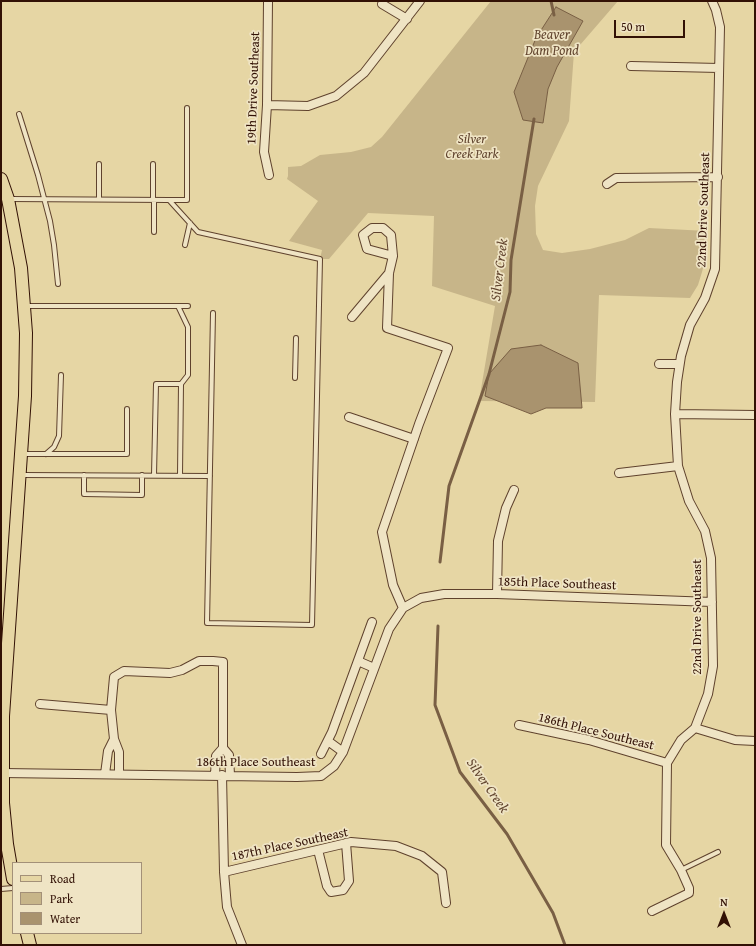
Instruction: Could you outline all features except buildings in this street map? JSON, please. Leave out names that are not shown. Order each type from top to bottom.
[{"type":"main road","points":[[1,179],[8,199],[21,268],[26,364],[20,475],[4,643],[3,803],[7,844],[12,873]]},
{"type":"main road","points":[[27,934],[30,945]]},
{"type":"street","name":"19th Drive Southeast","points":[[268,1],[267,105],[264,152],[269,175]]},
{"type":"street","points":[[267,105],[308,106],[336,96],[364,73],[420,1]]},
{"type":"street","name":"22nd Drive Southeast","points":[[667,763],[681,740],[695,728],[708,694],[713,666],[711,558],[705,531],[689,501],[678,466],[675,414],[676,382],[679,364],[690,325],[705,298],[715,269],[720,27],[712,1]]},
{"type":"street","points":[[382,4],[407,19]]},
{"type":"street","points":[[631,66],[719,68]]},
{"type":"street","points":[[607,184],[616,178],[718,177]]},
{"type":"street","points":[[394,256],[389,273],[387,328],[448,348],[414,439],[382,532],[393,585],[403,608]]},
{"type":"street","points":[[352,317],[389,273]]},
{"type":"street","points":[[659,364],[679,364]]},
{"type":"street","points":[[675,414],[755,415]]},
{"type":"street","points":[[349,417],[414,439]]},
{"type":"street","points":[[618,473],[678,466]]},
{"type":"street","points":[[496,594],[498,541],[506,508],[514,490]]},
{"type":"street","name":"185th Place Southeast","points":[[403,608],[421,598],[444,594],[496,594],[712,602]]},
{"type":"street","name":"186th Place Southeast","points":[[2,773],[321,776],[334,766],[343,752],[389,629],[403,608]]},
{"type":"street","points":[[321,754],[332,732],[372,622]]},
{"type":"street","points":[[119,774],[118,752],[114,739],[111,710],[114,677],[124,671],[170,673],[182,670],[199,661],[223,662],[223,748],[216,756],[222,775],[224,872],[228,907],[242,945]]},
{"type":"street","points":[[358,661],[374,668]]},
{"type":"street","points":[[40,704],[111,710]]},
{"type":"street","name":"186th Place Southeast","points":[[519,725],[589,740],[667,763]]},
{"type":"street","points":[[695,728],[735,740],[755,741]]},
{"type":"street","points":[[106,774],[108,751],[114,739]]},
{"type":"street","points":[[328,741],[343,752]]},
{"type":"street","points":[[222,775],[229,755],[223,748]]},
{"type":"street","points":[[652,911],[689,893],[689,888],[681,870],[666,845],[667,763]]},
{"type":"street","name":"187th Place Southeast","points":[[224,872],[351,842],[396,846],[422,856],[442,872],[446,903]]},
{"type":"street","points":[[318,850],[327,886],[331,892],[343,890],[349,881],[346,843]]},
{"type":"lane","points":[[8,199],[186,200],[187,108]]},
{"type":"lane","points":[[19,114],[44,199],[54,245],[58,284]]},
{"type":"lane","points":[[99,164],[99,199]]},
{"type":"lane","points":[[153,164],[154,232]]},
{"type":"lane","points":[[169,200],[198,232],[320,259],[312,625],[207,623],[213,313]]},
{"type":"lane","points":[[185,245],[190,223]]},
{"type":"lane","points":[[24,306],[188,306]]},
{"type":"lane","points":[[178,306],[188,326],[188,375],[181,384],[180,475]]},
{"type":"lane","points":[[295,378],[296,338]]},
{"type":"lane","points":[[46,454],[54,447],[59,436],[61,374]]},
{"type":"lane","points":[[154,475],[156,384],[181,384]]},
{"type":"lane","points":[[21,454],[127,454],[127,409]]},
{"type":"lane","points":[[20,475],[210,476]]},
{"type":"lane","points":[[84,475],[84,494],[142,495],[142,475]]},
{"type":"lane","points":[[681,870],[718,852]]},
{"type":"lane","points":[[1,889],[12,888]]},
{"type":"green space","name":"Silver Creek Park","points":[[491,1],[618,1],[574,52],[569,121],[538,186],[535,206],[536,234],[543,250],[562,253],[590,249],[625,240],[649,228],[707,231],[705,260],[702,272],[698,285],[690,298],[599,295],[595,402],[479,401],[495,306],[432,286],[434,216],[368,213],[329,259],[320,259],[322,250],[289,241],[318,201],[287,179],[288,167],[301,166],[320,155],[351,152],[371,147],[382,137]]},
{"type":"water","name":"Beaver Dam Pond","points":[[556,7],[583,21],[557,67],[548,89],[543,123],[523,120],[514,92],[536,38]]},
{"type":"water","points":[[541,345],[578,363],[582,408],[546,408],[531,414],[485,396],[489,374],[511,349]]},
{"type":"waterway","name":"Silver Creek","points":[[551,1],[554,15]]},
{"type":"waterway","name":"Silver Creek","points":[[440,562],[449,486],[489,374],[510,292],[511,260],[534,119]]},
{"type":"waterway","name":"Silver Creek","points":[[438,626],[435,705],[460,772],[507,834],[553,913],[565,945]]}]
